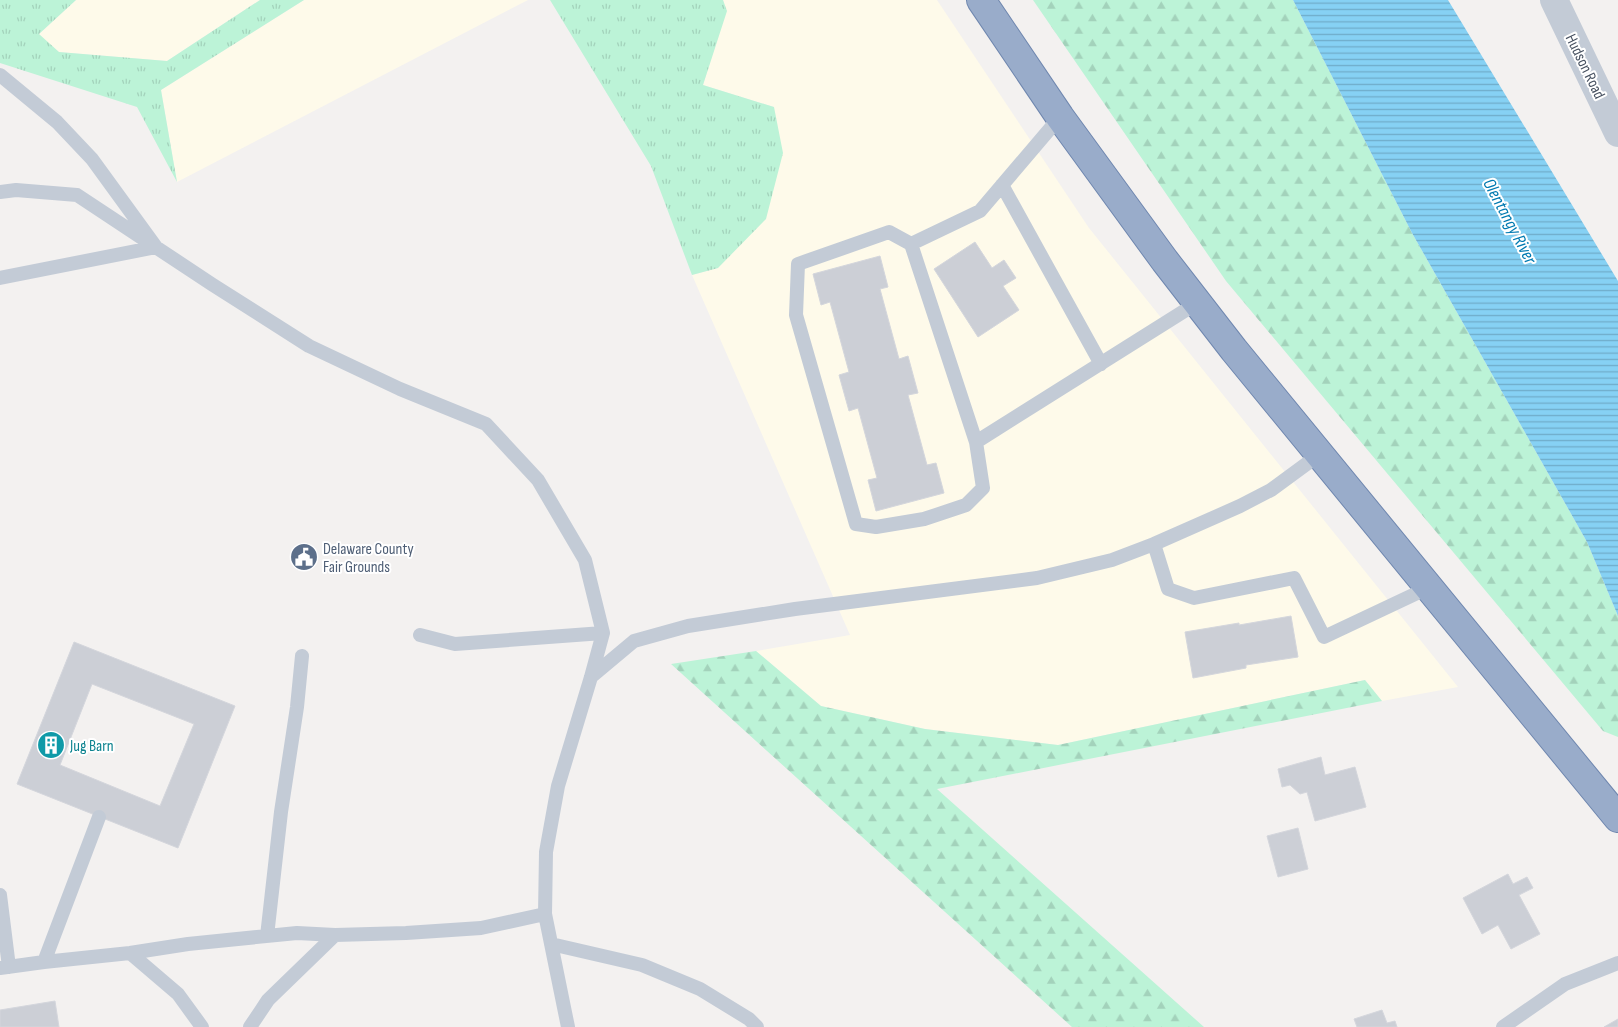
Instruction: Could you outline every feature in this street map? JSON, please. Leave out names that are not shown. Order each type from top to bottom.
[{"type":"highway","points":[[981,0],[1060,118],[1197,303],[1618,818]]},
{"type":"street","name":"Hudson Road","points":[[1554,0],[1618,133]]},
{"type":"lane","points":[[0,74],[58,122],[92,159],[156,247]]},
{"type":"lane","points":[[911,244],[980,211],[1060,118]]},
{"type":"lane","points":[[1002,185],[1101,364]]},
{"type":"lane","points":[[0,192],[16,190],[77,195],[309,346],[400,389],[486,424],[538,480],[585,560],[603,633],[558,786],[546,852],[545,914],[568,1027]]},
{"type":"lane","points":[[889,232],[911,244],[976,442],[983,488],[966,505],[924,519],[876,527],[856,524],[796,315],[798,264],[889,232]]},
{"type":"lane","points":[[0,278],[156,247]]},
{"type":"lane","points":[[976,442],[1197,303]]},
{"type":"lane","points":[[591,677],[634,641],[688,626],[795,609],[1037,578],[1112,560],[1154,544],[1240,506],[1263,494],[1320,454]]},
{"type":"lane","points":[[1154,544],[1168,589],[1194,598],[1294,578],[1324,637],[1430,587]]},
{"type":"lane","points":[[420,635],[455,644],[603,633]]},
{"type":"lane","points":[[267,936],[302,656]]},
{"type":"lane","points":[[44,962],[99,817]]},
{"type":"lane","points":[[0,895],[4,967]]},
{"type":"lane","points":[[4,967],[130,953],[188,944],[297,933],[335,935],[481,928],[545,914]]},
{"type":"lane","points":[[250,1027],[268,1000],[335,935]]},
{"type":"lane","points":[[551,944],[642,964],[700,989],[750,1019],[757,1027]]},
{"type":"lane","points":[[130,953],[178,994],[202,1027]]},
{"type":"lane","points":[[0,954],[4,967]]},
{"type":"lane","points":[[1503,1027],[1565,984],[1618,963]]},
{"type":"shaded area","points":[[76,0],[260,0],[167,61],[59,52],[38,35]]},
{"type":"shaded area","points":[[304,0],[528,0],[177,182],[161,90]]},
{"type":"shaded area","points":[[723,0],[937,0],[1089,228],[1458,687],[1382,701],[1365,680],[1058,745],[925,729],[821,706],[756,651],[850,635],[692,275],[718,268],[774,107],[703,85],[726,11]]},
{"type":"green space","points":[[0,0],[76,0],[39,34],[59,52],[167,61],[260,0],[304,0],[161,90],[177,182],[137,107],[0,63]]},
{"type":"green space","points":[[550,0],[723,0],[727,11],[703,85],[774,107],[783,153],[766,219],[718,268],[692,275],[651,166]]},
{"type":"green space","points":[[1033,0],[1293,0],[1412,233],[1587,542],[1618,616],[1618,737],[1603,731],[1226,281]]},
{"type":"green space","points":[[756,651],[821,706],[925,729],[1058,745],[1365,680],[1382,701],[937,789],[1204,1027],[1072,1027],[671,664]]},
{"type":"water","name":"Olentangy River","points":[[1293,0],[1448,0],[1618,281],[1618,616],[1587,542],[1412,233]]},
{"type":"building","points":[[975,242],[992,268],[1004,260],[1016,278],[1003,286],[1019,310],[978,337],[934,269]]},
{"type":"building","points":[[880,256],[888,287],[880,289],[899,359],[908,356],[918,393],[908,395],[927,465],[936,463],[944,493],[876,511],[868,480],[877,478],[858,408],[849,411],[839,375],[849,372],[830,302],[821,305],[813,274]]},
{"type":"building","points":[[1291,616],[1298,657],[1246,665],[1246,668],[1193,678],[1185,632]]},
{"type":"building","name":"Jug Barn","points":[[74,642],[235,706],[178,848],[17,784]],"holes":[[[92,684],[194,724],[160,806],[60,765]]]},
{"type":"building","points":[[1321,757],[1325,775],[1355,767],[1366,807],[1315,821],[1307,792],[1300,794],[1290,785],[1282,787],[1278,769]]},
{"type":"building","points":[[1298,828],[1308,869],[1278,877],[1267,836]]},
{"type":"building","points":[[1508,874],[1513,884],[1527,877],[1533,888],[1519,895],[1540,934],[1511,949],[1498,925],[1482,934],[1463,898]]},
{"type":"building","points":[[55,1001],[59,1027],[0,1027],[0,1010]]},
{"type":"building","points":[[1382,1010],[1387,1023],[1395,1021],[1397,1027],[1357,1027],[1354,1019]]},
{"type":"building","points":[[1618,1019],[1618,1027],[1604,1027]]},
{"type":"place","name":"Delaware County Fair Grounds","points":[[304,557]]},
{"type":"place","name":"Jug Barn","points":[[51,745]]}]
